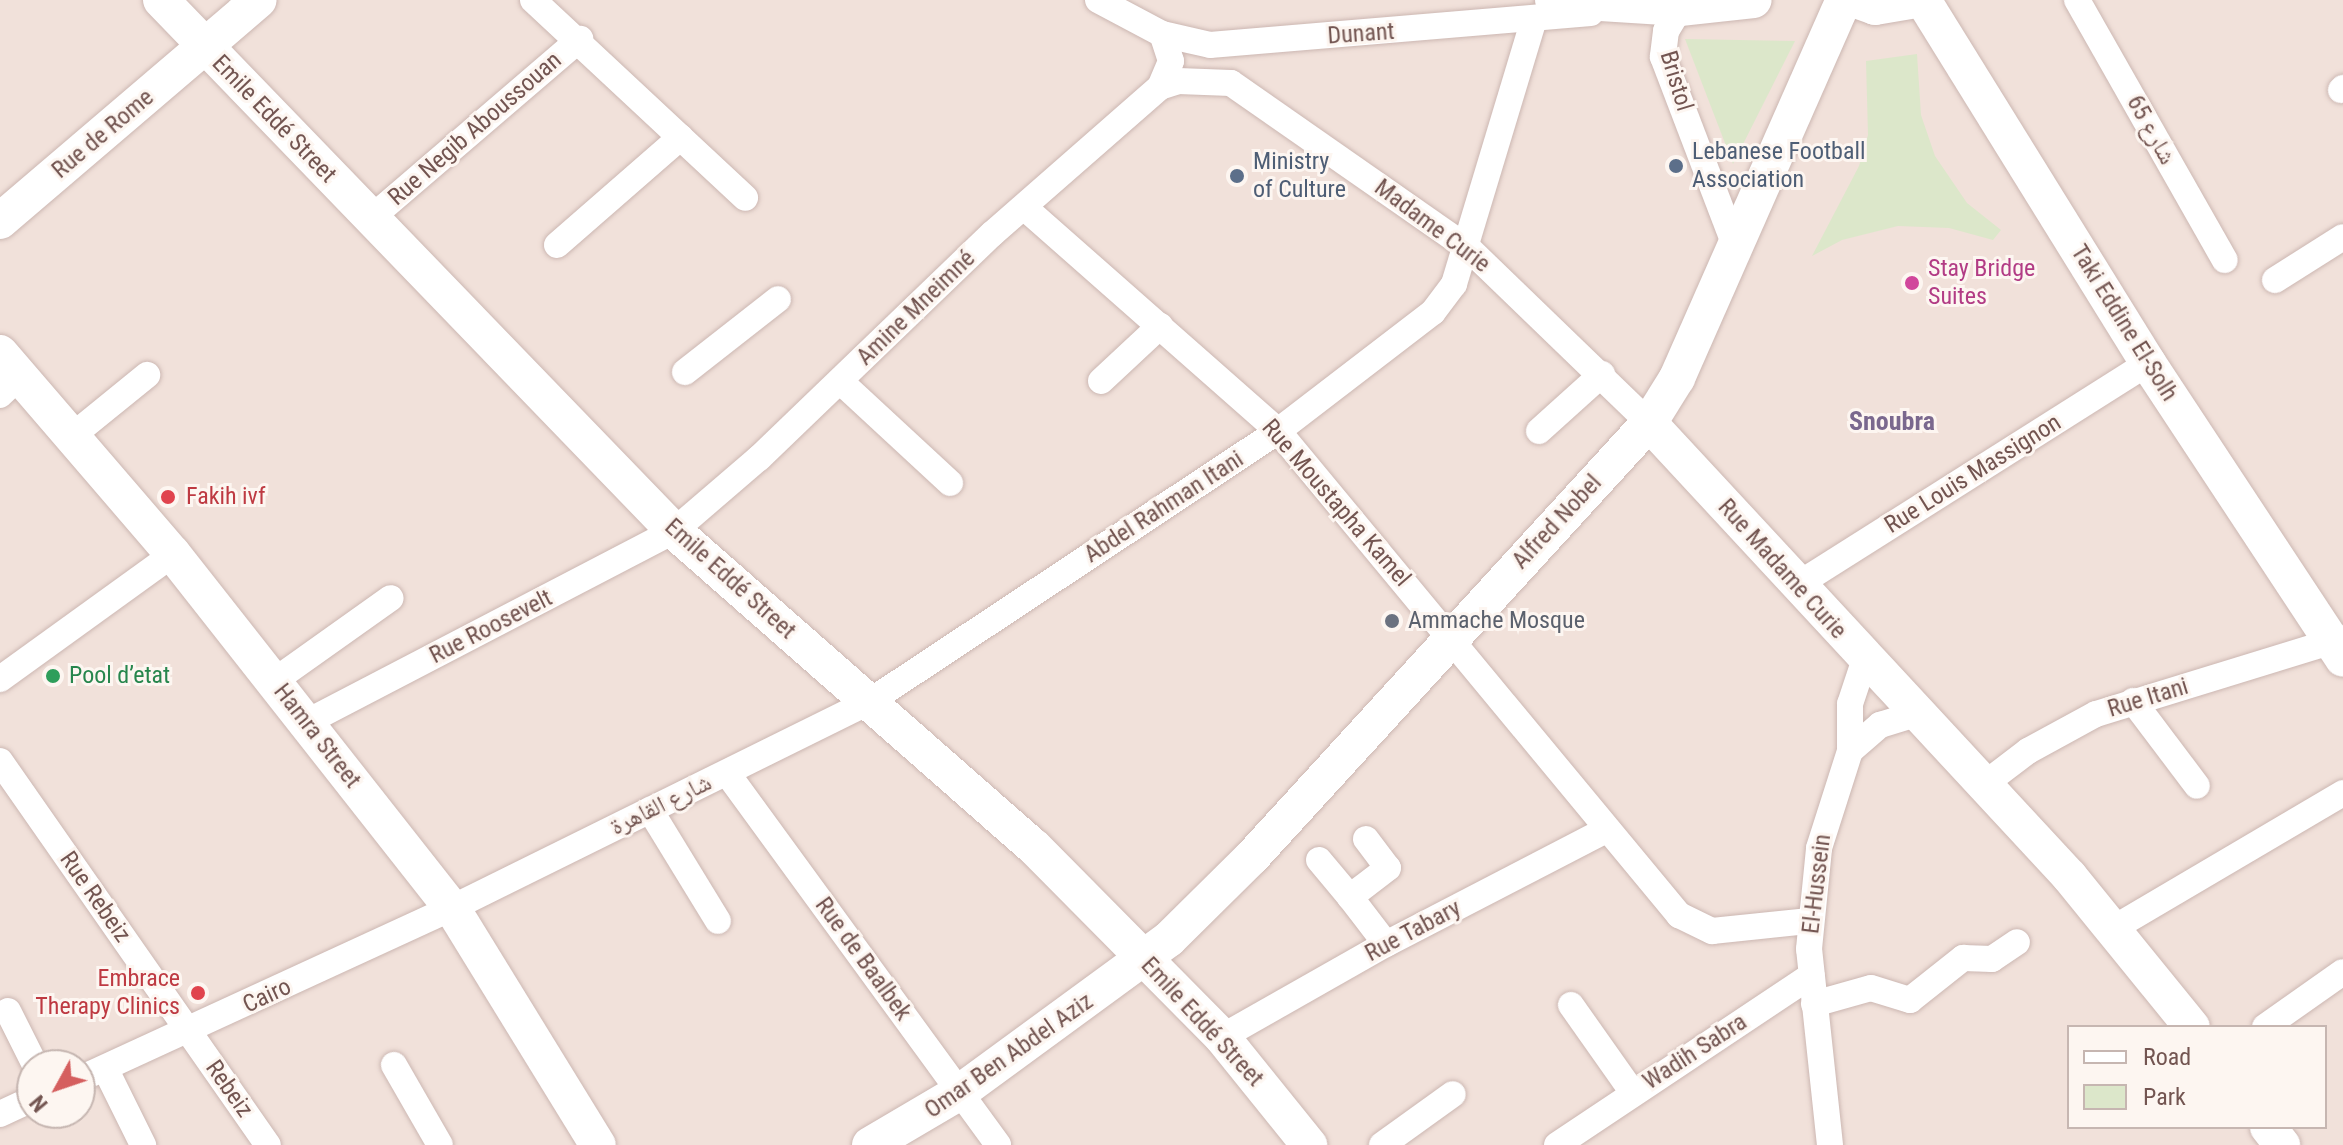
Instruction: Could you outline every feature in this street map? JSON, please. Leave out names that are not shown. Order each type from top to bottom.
[{"type":"main road","name":"Emile Eddé Street","points":[[161,0],[674,531],[1033,846],[1222,1037],[1309,1145]]},
{"type":"main road","name":"Rue de Rome","points":[[0,221],[207,48],[259,0]]},
{"type":"main road","name":"Dunant","points":[[1543,11],[1680,8],[1754,0]]},
{"type":"main road","name":"Alfred Nobel","points":[[1144,959],[1252,857],[1450,636],[1649,423],[1677,378],[1844,0]]},
{"type":"main road","points":[[1856,0],[1875,7],[1916,0]]},
{"type":"main road","name":"Taki Eddine El-Solh","points":[[1923,0],[2148,363],[2340,640]]},
{"type":"main road","name":"Taki Eddine El-Solh","points":[[1951,0],[2340,640]]},
{"type":"main road","name":"Hamra Street","points":[[7,375],[72,436],[173,554],[452,908],[598,1145]]},
{"type":"main road","name":"Rue Madame Curie","points":[[1649,423],[1916,714]]},
{"type":"main road","points":[[1916,714],[2114,928],[2190,1025]]},
{"type":"main road","name":"Omar Ben Abdel Aziz","points":[[870,1145],[908,1138],[960,1092],[1144,959]]},
{"type":"main road","points":[[2270,1129],[2282,1145]]},
{"type":"street","name":"Rue Negib Aboussouan","points":[[533,0],[580,39],[745,198]]},
{"type":"street","name":"Dunant","points":[[1098,0],[1162,34],[1210,45],[1543,11]]},
{"type":"street","name":"شارع 65","points":[[2077,0],[2225,260]]},
{"type":"street","name":"Bristol","points":[[1680,8],[1666,31],[1663,57],[1735,246]]},
{"type":"street","name":"Abdel Rahman Itani","points":[[869,702],[1278,431],[1442,303],[1469,249],[1543,11]]},
{"type":"street","points":[[1160,87],[1171,61],[1162,34]]},
{"type":"street","name":"Rue Negib Aboussouan","points":[[370,219],[580,39]]},
{"type":"street","points":[[1231,83],[1224,63],[1234,44]]},
{"type":"street","name":"Madame Curie","points":[[1196,78],[1231,83],[1469,249],[1602,374],[1649,423]]},
{"type":"street","name":"Amine Mneimné","points":[[674,531],[1160,87],[1196,78]]},
{"type":"street","points":[[557,245],[681,137]]},
{"type":"street","name":"Rue Moustapha Kamel","points":[[1025,208],[1278,431],[1664,899],[1699,927],[1728,931],[1809,921]]},
{"type":"street","points":[[2275,280],[2343,237]]},
{"type":"street","points":[[685,372],[778,299]]},
{"type":"street","points":[[1101,381],[1160,326]]},
{"type":"street","name":"Rue Louis Massignon","points":[[1797,585],[2148,363]]},
{"type":"street","points":[[1539,431],[1602,374]]},
{"type":"street","points":[[72,436],[147,375]]},
{"type":"street","points":[[840,381],[950,483]]},
{"type":"street","name":"Rue Roosevelt","points":[[307,722],[674,531]]},
{"type":"street","points":[[0,679],[173,554]]},
{"type":"street","points":[[274,681],[391,598]]},
{"type":"street","name":"Rue Itani","points":[[1982,786],[2059,733],[2133,701],[2340,640]]},
{"type":"street","points":[[1850,751],[1850,704],[1865,659]]},
{"type":"street","points":[[2133,701],[2197,786]]},
{"type":"street","name":"شارع القاهرة","points":[[452,908],[869,702]]},
{"type":"street","name":"El-Hussein","points":[[1830,1145],[1814,1004],[1809,921],[1827,813],[1850,751],[1880,725],[1916,714]]},
{"type":"street","name":"Rue Rebeiz","points":[[0,761],[190,1033]]},
{"type":"street","name":"Rue de Baalbek","points":[[727,773],[998,1145]]},
{"type":"street","points":[[2114,928],[2343,793]]},
{"type":"street","points":[[650,810],[718,921]]},
{"type":"street","name":"Rue Tabary","points":[[1222,1037],[1386,944],[1606,830]]},
{"type":"street","points":[[1350,897],[1388,868],[1366,839]]},
{"type":"street","points":[[1319,860],[1386,944]]},
{"type":"street","name":"Cairo","points":[[96,1073],[190,1033],[452,908]]},
{"type":"street","points":[[1814,1004],[1871,988],[1910,1000],[1964,957],[1992,959],[2017,942]]},
{"type":"street","points":[[2268,1025],[2343,972]]},
{"type":"street","name":"Wadih Sabra","points":[[1557,1145],[1584,1138],[1633,1093],[1812,975]]},
{"type":"street","points":[[1571,1005],[1633,1093]]},
{"type":"street","points":[[8,1011],[27,1049]]},
{"type":"street","name":"Rebeiz","points":[[190,1033],[268,1145]]},
{"type":"street","points":[[394,1065],[440,1145]]},
{"type":"street","points":[[106,1070],[143,1145]]},
{"type":"street","points":[[1382,1145],[1453,1094]]},
{"type":"shaded area","points":[[0,0],[2343,0],[2343,1145],[0,1145]]},
{"type":"green space","points":[[1685,39],[1795,41],[1733,164]]},
{"type":"green space","points":[[1917,54],[1921,115],[1935,156],[1967,203],[2001,230],[1993,240],[1949,228],[1898,226],[1842,240],[1812,256],[1859,166],[1868,135],[1866,61]]},
{"type":"place","name":"Lebanese Football Association","points":[[1676,166]]},
{"type":"place","name":"Ministry of Culture","points":[[1237,176]]},
{"type":"place","name":"Stay Bridge Suites","points":[[1912,283]]},
{"type":"place","name":"Fakih ivf","points":[[168,497]]},
{"type":"place","name":"Ammache Mosque","points":[[1392,621]]},
{"type":"place","name":"Pool d’etat","points":[[53,676]]},
{"type":"place","name":"Embrace Therapy Clinics","points":[[198,993]]},
{"type":"district","name":"Snoubra","points":[[1892,422]]}]
